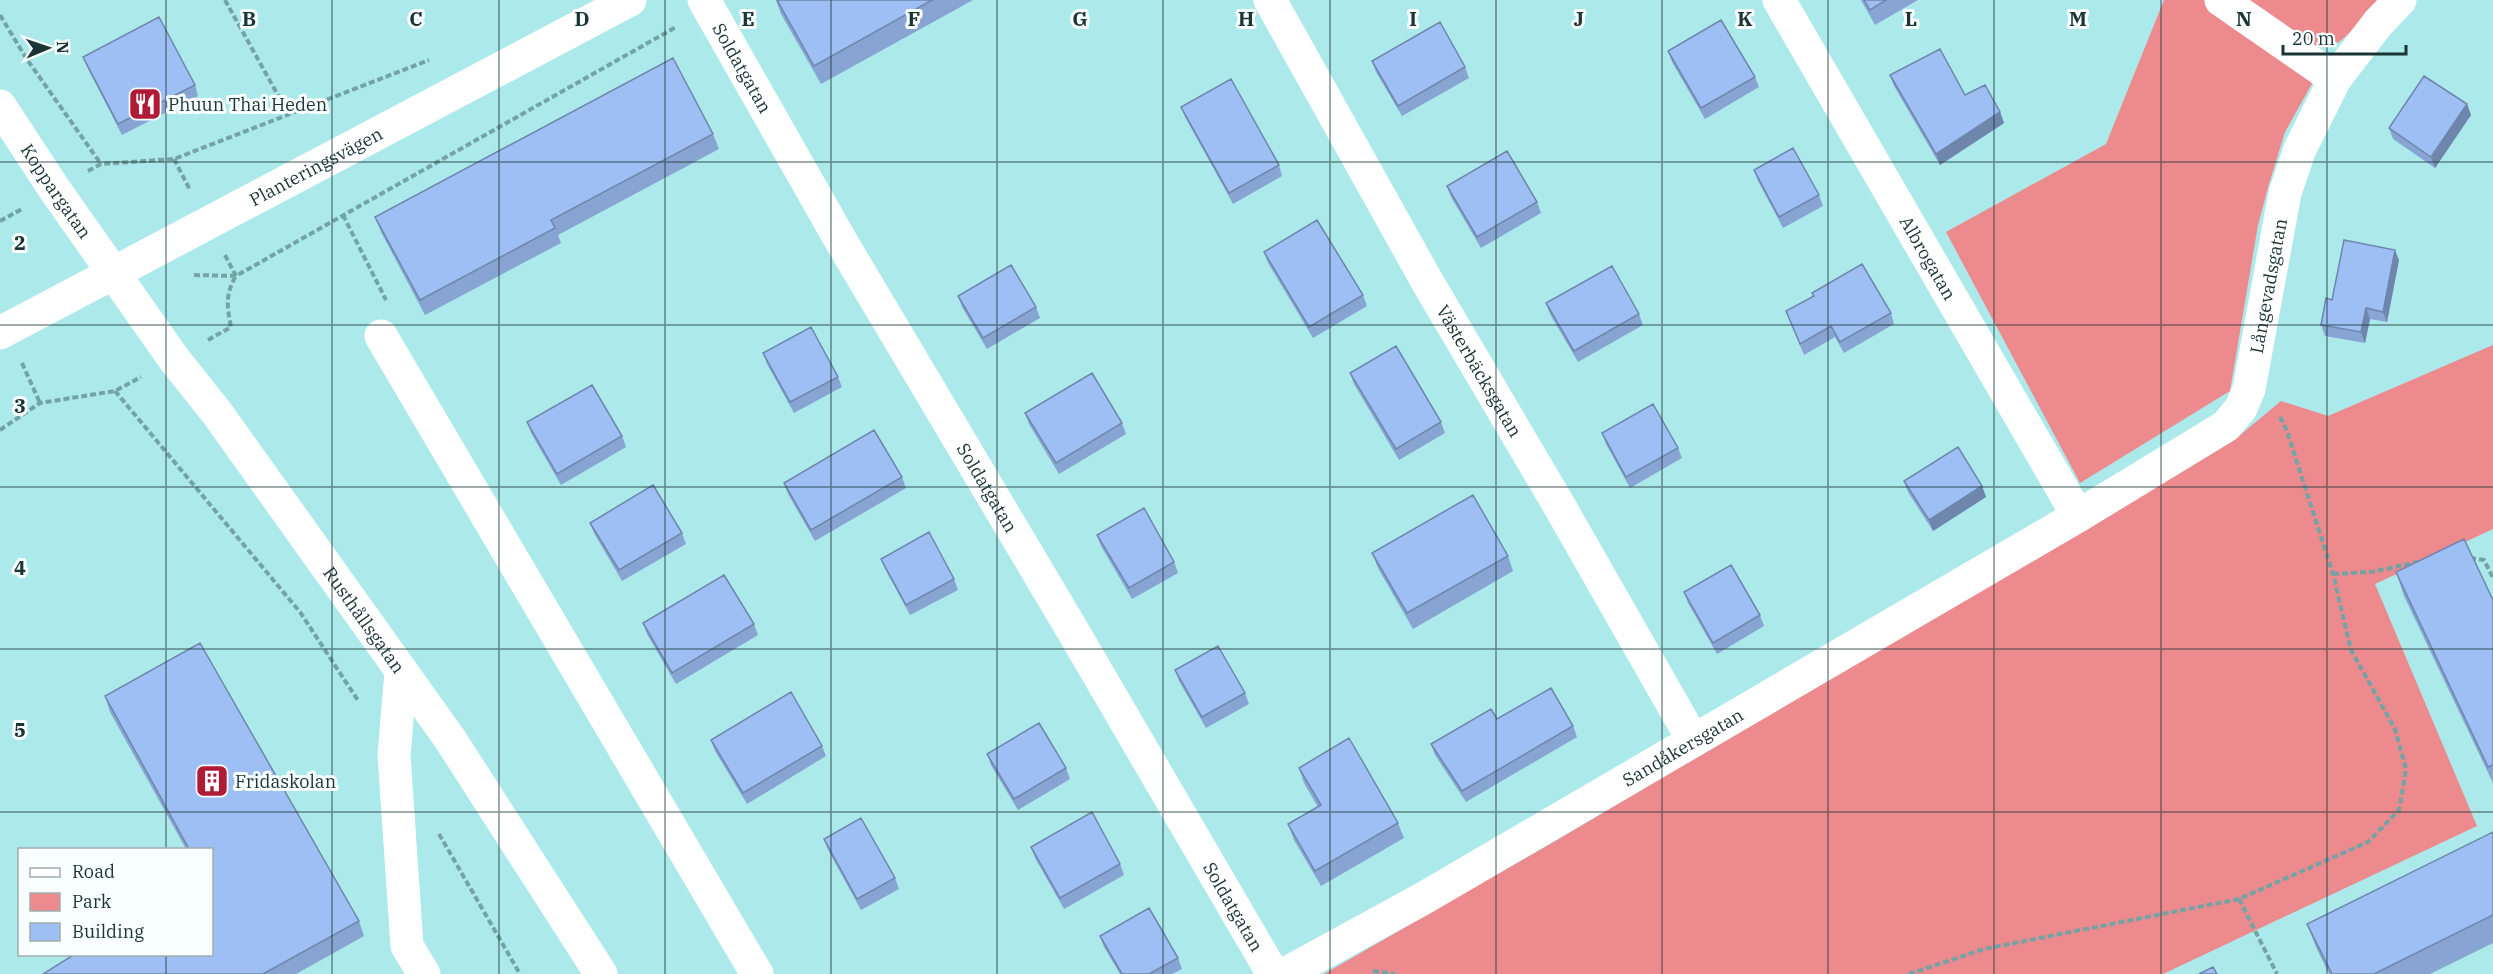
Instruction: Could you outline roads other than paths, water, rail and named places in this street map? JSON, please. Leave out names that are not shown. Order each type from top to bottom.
[{"type":"street","name":"Planteringsvägen","points":[[0,333],[630,0]]},
{"type":"street","name":"Västerbäcksgatan","points":[[1270,0],[1428,283],[1560,507],[1693,740]]},
{"type":"street","name":"Albrogatan","points":[[1779,0],[2078,516]]},
{"type":"street","points":[[2221,0],[2335,79]]},
{"type":"street","name":"Långevadsgatan","points":[[2078,516],[2226,426],[2241,408],[2249,389],[2285,193],[2300,148],[2335,79],[2378,23],[2400,0]]},
{"type":"street","name":"Soldatgatan","points":[[707,4],[841,241],[1273,974]]},
{"type":"street","name":"Koppargatan","points":[[0,106],[114,274]]},
{"type":"street","name":"Rusthållsgatan","points":[[114,274],[174,359],[224,422],[450,739],[601,974]]},
{"type":"street","points":[[381,336],[757,974]]},
{"type":"street","name":"Sandåkersgatan","points":[[1285,974],[1424,898],[2078,516]]},
{"type":"street","points":[[401,671],[394,755],[407,946],[424,974]]},
{"type":"place","name":"Phuun Thai Heden","points":[[145,104]]},
{"type":"place","name":"Fridaskolan","points":[[212,781]]}]
